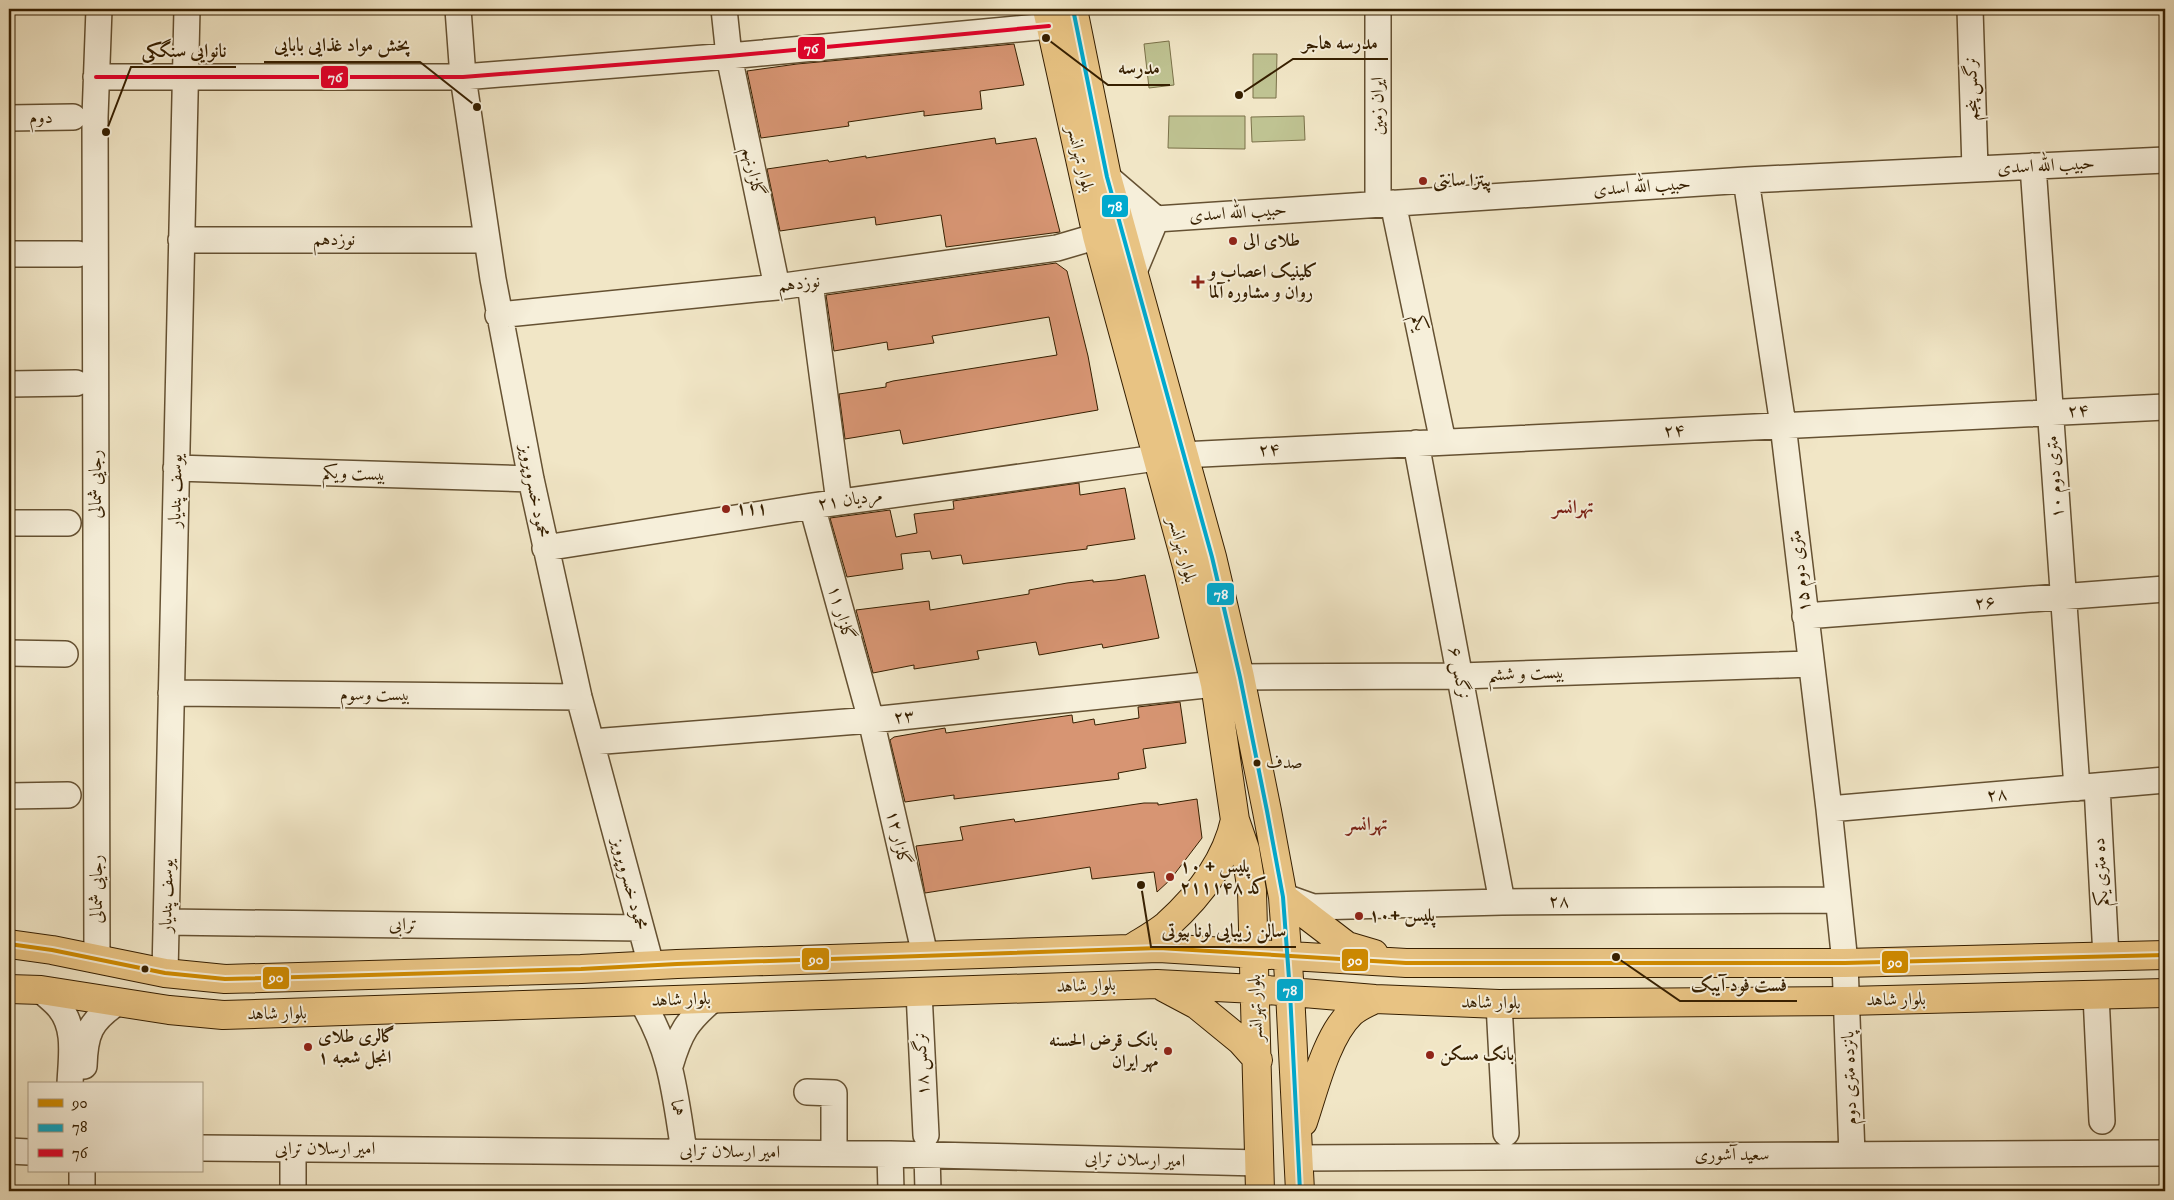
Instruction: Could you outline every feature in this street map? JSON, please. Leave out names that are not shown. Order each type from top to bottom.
[{"type":"main road","name":"بلوار تهرانسر","points":[[1073,9],[1103,196]]},
{"type":"main road","name":"بلوار تهرانسر","points":[[1048,17],[1103,196],[1169,456],[1187,566],[1227,681],[1283,897],[1288,957],[1300,1191]]},
{"type":"main road","name":"بلوار تهرانسر","points":[[1227,681],[1235,820],[1245,849],[1252,891],[1260,1191]]},
{"type":"main road","points":[[1132,948],[1166,925],[1198,892],[1222,858],[1230,840],[1235,820]]},
{"type":"main road","points":[[1283,897],[1347,946],[1406,963]]},
{"type":"main road","name":"بلوار شاهد","points":[[9,944],[165,973],[225,979],[581,969],[1132,948],[1406,963],[1845,964],[2165,955]]},
{"type":"main road","points":[[1158,948],[1157,984],[1196,1005],[1240,1041],[1258,1060]]},
{"type":"main road","name":"بلوار شاهد","points":[[9,989],[41,990],[168,1010],[223,1015],[1157,984],[1255,989],[1374,999],[1498,1004],[1847,1001],[2165,993]]},
{"type":"main road","points":[[1298,1147],[1325,1055],[1336,1034],[1351,1013],[1374,999]]},
{"type":"street","name":"رجایی شمالی","points":[[97,959],[96,77],[99,9]]},
{"type":"street","name":"یوسف پندیار","points":[[165,973],[187,9]]},
{"type":"street","name":"محمود خسروپرویز","points":[[458,9],[463,77],[498,315],[531,479],[579,696],[651,965]]},
{"type":"street","name":"گلزارنهم","points":[[724,9],[729,56],[777,287]]},
{"type":"street","name":"ایران زمین","points":[[1378,9],[1386,203]]},
{"type":"street","name":"نرگس پنجم","points":[[1970,9],[1975,169]]},
{"type":"street","points":[[96,77],[463,77],[729,56],[1048,17]]},
{"type":"street","name":"دوم","points":[[9,118],[72,117]]},
{"type":"street","name":"حبیب الله اسدی","points":[[1116,251],[1156,219],[1746,180],[2165,160]]},
{"type":"street","name":"۱۰ متری دوم","points":[[2033,166],[2063,597],[2087,787]]},
{"type":"street","name":"۱۵ متری دوم","points":[[1746,180],[1783,425],[1829,808],[1845,964]]},
{"type":"street","points":[[1103,196],[1156,219],[1116,251]]},
{"type":"street","name":"یکم","points":[[1386,203],[1443,442]]},
{"type":"street","name":"نوزدهم","points":[[182,240],[487,240]]},
{"type":"street","name":"نوزدهم","points":[[498,315],[777,287],[1057,248],[1116,251]]},
{"type":"street","points":[[9,254],[78,254]]},
{"type":"street","points":[[810,283],[839,502]]},
{"type":"street","points":[[9,384],[76,383]]},
{"type":"street","name":"۲۴","points":[[1169,456],[2165,407]]},
{"type":"street","name":"نرگس ۶","points":[[1416,443],[1502,902]]},
{"type":"street","name":"۲۱ مردیان","points":[[545,548],[839,502],[1169,456]]},
{"type":"street","name":"بیست ویکم","points":[[176,468],[531,479]]},
{"type":"street","name":"گلزار ۱۱","points":[[812,506],[871,720]]},
{"type":"street","points":[[9,523],[68,523]]},
{"type":"street","name":"۲۶","points":[[1805,616],[2165,589]]},
{"type":"street","points":[[9,653],[65,654]]},
{"type":"street","name":"بیست و ششم","points":[[1227,681],[1460,676],[1812,664]]},
{"type":"street","name":"۲۳","points":[[592,742],[871,720],[1227,681]]},
{"type":"street","name":"بیست وسوم","points":[[171,693],[579,696]]},
{"type":"street","name":"گلزار ۱۲","points":[[871,720],[925,955]]},
{"type":"street","name":"۲۸","points":[[1829,808],[2165,780]]},
{"type":"street","name":"ده متری یکم","points":[[2087,787],[2106,957]]},
{"type":"street","points":[[9,796],[68,795]]},
{"type":"street","name":"۲۸","points":[[1283,897],[1313,907],[1502,902],[1838,900]]},
{"type":"street","name":"ترابی","points":[[166,922],[641,928]]},
{"type":"street","name":"پانزده متری دوم","points":[[1845,964],[1852,1155]]},
{"type":"street","points":[[41,990],[60,1007],[69,1023],[72,1037],[70,1082]]},
{"type":"street","name":"نرگس ۱۸","points":[[919,992],[928,1191]]},
{"type":"street","points":[[2096,995],[2102,1121]]},
{"type":"street","points":[[670,1066],[678,1040],[693,1017],[713,999]]},
{"type":"street","points":[[84,1082],[84,1044],[90,1028],[101,1013],[118,1002]]},
{"type":"street","name":"هما","points":[[642,1002],[656,1025],[670,1066],[684,1151]]},
{"type":"street","points":[[1498,1004],[1506,1133]]},
{"type":"street","points":[[807,1092],[834,1093],[834,1153]]},
{"type":"street","name":"امیر ارسلان ترابی","points":[[202,1148],[890,1154],[926,1145],[1259,1163]]},
{"type":"street","name":"سعید آشوری","points":[[1298,1147],[1852,1155],[2165,1153]]},
{"type":"street","points":[[293,1149],[293,1191]]},
{"type":"street","points":[[9,1151],[28,1152]]},
{"type":"street","points":[[890,1154],[891,1191]]},
{"type":"street","points":[[68,1172],[68,1191]]},
{"type":"street","points":[[82,1172],[82,1191]]},
{"type":"green space","points":[[1169,41],[1174,85],[1149,88],[1144,44]]},
{"type":"green space","points":[[1253,54],[1277,54],[1276,98],[1253,98]]},
{"type":"green space","points":[[1169,116],[1245,116],[1245,149],[1168,148]]},
{"type":"green space","points":[[1304,116],[1305,140],[1252,142],[1251,117]]},
{"type":"building","points":[[1014,44],[1024,85],[980,91],[982,109],[924,116],[924,111],[848,122],[849,126],[761,138],[747,71],[797,64]]},
{"type":"building","points":[[995,138],[996,144],[1036,138],[1060,232],[946,247],[941,215],[876,225],[875,217],[780,231],[767,169],[828,160],[829,162],[866,156],[866,158]]},
{"type":"building","points":[[1056,263],[1067,271],[1088,356],[1098,410],[903,444],[900,430],[845,439],[839,394],[886,387],[886,383],[893,381],[1057,355],[1049,317],[932,336],[934,343],[888,350],[887,342],[834,351],[826,295]]},
{"type":"building","points":[[1079,483],[1080,495],[1125,488],[1135,539],[1087,546],[1087,549],[963,564],[961,555],[932,559],[930,551],[901,554],[903,569],[847,577],[830,518],[890,510],[896,537],[917,533],[914,514],[954,509],[953,501]]},
{"type":"building","points":[[1145,575],[1159,638],[1103,648],[1102,644],[1039,655],[1036,642],[977,651],[979,659],[914,669],[914,665],[873,673],[856,610],[929,601],[930,610],[1029,594],[1029,590],[1067,583],[1116,580]]},
{"type":"building","points":[[1180,702],[1186,743],[1143,749],[1146,768],[1118,773],[1119,779],[954,799],[954,795],[905,802],[890,740],[894,737],[945,728],[946,733],[1072,715],[1073,723],[1094,719],[1095,725],[1139,718],[1138,707]]},
{"type":"building","points":[[1197,799],[1202,838],[1170,880],[1157,892],[1154,872],[1092,879],[1090,867],[925,893],[916,846],[963,840],[960,827],[1014,819],[1015,822],[1144,803],[1158,803],[1158,805]]},
{"type":"transit line","name":"78","points":[[1073,9],[1107,177],[1212,557],[1240,677],[1267,811],[1283,897],[1290,992],[1300,1191]]},
{"type":"transit line","name":"76","points":[[96,77],[463,77],[729,56],[1049,26]]},
{"type":"transit line","name":"90","points":[[9,944],[52,950],[165,973],[225,979],[581,969],[677,964],[1159,948],[1406,963],[1845,963],[2165,955]]},
{"type":"place","name":"مدرسه","points":[[1046,38]]},
{"type":"place","name":"مدرسه هاجر","points":[[1239,95]]},
{"type":"place","name":"پخش مواد غذایی بابایی","points":[[477,107]]},
{"type":"place","name":"نانوایی سنگکی","points":[[106,132]]},
{"type":"place","name":"پیتزا سانتی","points":[[1423,181]]},
{"type":"place","name":"طلای الی","points":[[1233,241]]},
{"type":"place","name":"کلینیک اعصاب و روان و مشاوره آلما","points":[[1198,282]]},
{"type":"place","name":"۱۱۱","points":[[726,509]]},
{"type":"place","name":"صدف","points":[[1257,763]]},
{"type":"place","name":"پلیس + ۱۰ کد ۲۱۱۱۴۸","points":[[1170,877]]},
{"type":"place","name":"سالن زیبایی لونا بیوتی","points":[[1141,885]]},
{"type":"place","name":"پلیس +۱۰","points":[[1359,916]]},
{"type":"place","name":"فست فود آیبک","points":[[1616,957]]},
{"type":"place","name":"گالری طلای انجل شعبه ۱","points":[[308,1047]]},
{"type":"place","name":"بانک قرض الحسنه مهر ایران","points":[[1168,1051]]},
{"type":"place","name":"بانک مسکن","points":[[1430,1055]]},
{"type":"district","name":"تهرانسر","points":[[1573,507]]},
{"type":"district","name":"تهرانسر","points":[[1367,824]]}]
